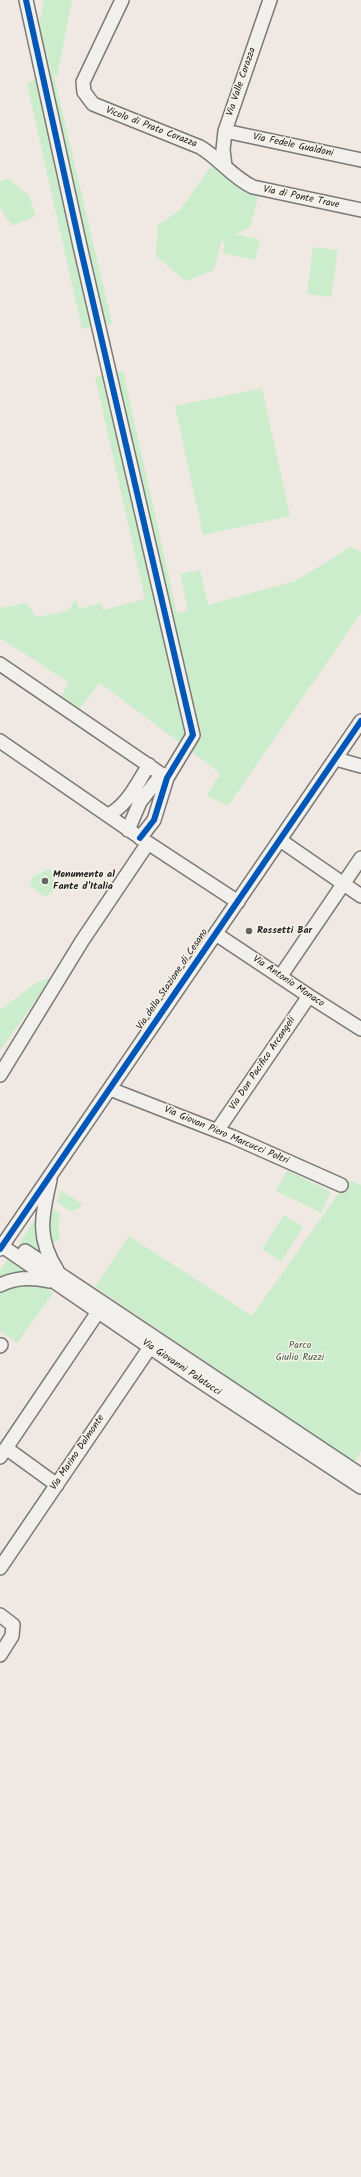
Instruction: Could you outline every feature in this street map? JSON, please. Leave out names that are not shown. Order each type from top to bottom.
[{"type":"street","points":[[26,0],[80,246],[194,735],[164,776],[140,802],[128,830]]},
{"type":"street","name":"Vicolo di Prato Corazza","points":[[122,0],[84,79],[83,88],[85,96],[102,110],[200,147],[225,166]]},
{"type":"street","name":"Via Valle Corazza","points":[[225,166],[223,150],[225,132],[270,0]]},
{"type":"street","name":"Via Fedele Gualdoni","points":[[225,132],[361,160]]},
{"type":"street","name":"Via di Ponte Trave","points":[[225,166],[242,180],[257,188],[361,210]]},
{"type":"street","points":[[0,664],[164,776]]},
{"type":"street","name":"Via della Stazione di Cesano","points":[[3,1245],[361,721]]},
{"type":"street","points":[[0,741],[128,830],[238,902]]},
{"type":"street","points":[[336,759],[361,766]]},
{"type":"street","points":[[108,815],[116,811],[127,800],[149,765]]},
{"type":"street","points":[[0,1075],[144,840],[154,820],[164,776]]},
{"type":"street","points":[[280,840],[361,896]]},
{"type":"street","points":[[280,977],[361,858]]},
{"type":"street","name":"Via Antonio Monaco","points":[[216,934],[361,1029]]},
{"type":"street","name":"Via Don Pacifico Arcangeli","points":[[217,1131],[309,996]]},
{"type":"street","name":"Via Giovan Piero Marcucci Poltri","points":[[110,1089],[217,1131],[341,1185]]},
{"type":"street","points":[[0,1285],[9,1281],[31,1277],[57,1277],[48,1255],[42,1234],[44,1208],[51,1174]]},
{"type":"street","name":"Via Giovanni Palatucci","points":[[3,1245],[57,1277],[153,1342],[361,1488]]},
{"type":"street","points":[[57,1485],[3,1453],[101,1307]]},
{"type":"street","name":"Via Giovanni Palatucci","points":[[153,1342],[361,1475]]},
{"type":"street","name":"Via Marino Dalmonte","points":[[0,1568],[153,1342]]},
{"type":"street","points":[[0,1615],[13,1625],[14,1631],[0,1655]]},
{"type":"green space","points":[[44,0],[72,0],[57,77],[53,72],[112,323],[82,329],[27,84],[52,70],[36,42]]},
{"type":"green space","points":[[211,166],[258,197],[250,227],[236,234],[260,240],[255,260],[223,253],[225,240],[221,243],[214,270],[185,281],[156,256],[158,225],[180,210]]},
{"type":"green space","points":[[8,179],[29,195],[36,216],[12,226],[0,208],[0,181]]},
{"type":"green space","points":[[313,247],[338,250],[331,297],[307,294]]},
{"type":"green space","points":[[123,371],[177,613],[188,610],[180,574],[200,570],[208,605],[295,581],[351,547],[361,552],[361,613],[228,806],[207,796],[220,773],[100,683],[79,709],[61,697],[68,682],[0,638],[0,608],[27,603],[36,617],[68,611],[76,599],[79,609],[101,603],[103,610],[145,599],[95,377]]},
{"type":"green space","points":[[262,388],[290,516],[203,535],[175,406]]},
{"type":"green space","points":[[49,869],[55,874],[53,892],[45,897],[30,886],[32,877]]},
{"type":"green space","points":[[52,977],[0,1051],[0,1010],[36,983]]},
{"type":"green space","points":[[287,1170],[331,1192],[321,1213],[276,1191]]},
{"type":"green space","name":"Parco Giulio Ruzzi","points":[[348,1180],[361,1185],[361,1451],[355,1462],[95,1287],[129,1236],[252,1316]]},
{"type":"green space","points":[[61,1190],[82,1204],[80,1208],[70,1211],[57,1202]]},
{"type":"green space","points":[[53,1209],[60,1214],[58,1226],[60,1240],[52,1243],[49,1224]]},
{"type":"green space","points":[[284,1215],[303,1227],[281,1262],[262,1249]]},
{"type":"green space","points":[[36,1218],[44,1256],[42,1259],[19,1243]]},
{"type":"green space","points":[[9,1257],[33,1272],[0,1280],[0,1270]]},
{"type":"green space","points":[[28,1283],[54,1292],[17,1343],[0,1331],[0,1291],[7,1287]]},
{"type":"cycle path","points":[[26,0],[80,246],[193,735],[167,778],[154,820],[140,838]]},
{"type":"cycle path","points":[[0,1249],[361,721]]},
{"type":"place","name":"Monumento al Fante d'Italia","points":[[45,881]]},
{"type":"place","name":"Rossetti Bar","points":[[249,931]]}]
